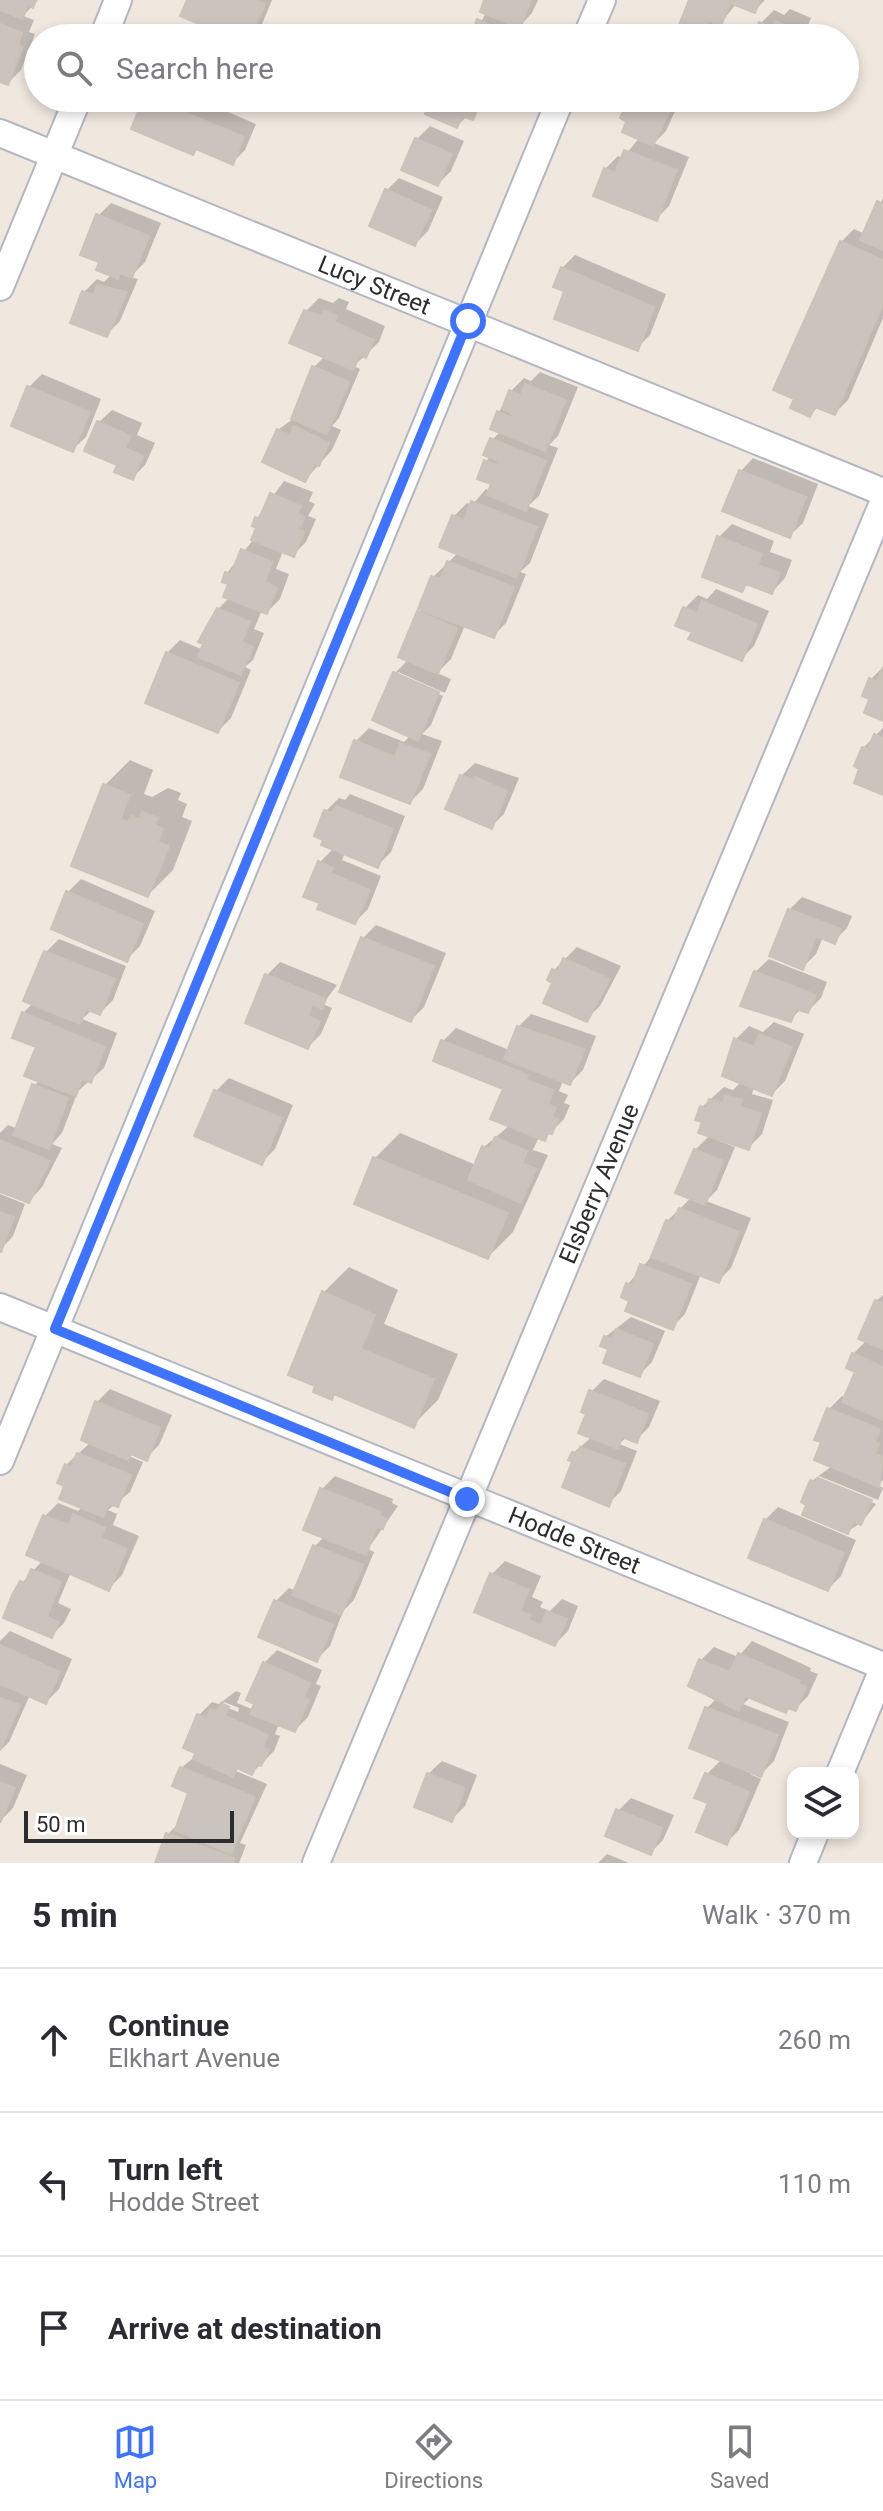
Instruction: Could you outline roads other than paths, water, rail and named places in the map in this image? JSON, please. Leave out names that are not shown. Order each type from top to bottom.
[{"type":"street","points":[[109,24],[118,0]]},
{"type":"street","points":[[592,24],[602,0]]},
{"type":"street","points":[[0,287],[72,112]]},
{"type":"street","points":[[0,1461],[555,112]]},
{"type":"street","name":"Lucy Street","points":[[0,133],[883,492]]},
{"type":"street","name":"Elsberry Avenue","points":[[316,1863],[883,503]]},
{"type":"street","name":"Hodde Street","points":[[0,1307],[883,1668]]},
{"type":"street","points":[[842,1767],[883,1668]]},
{"type":"street","points":[[803,1863],[813,1839]]}]
